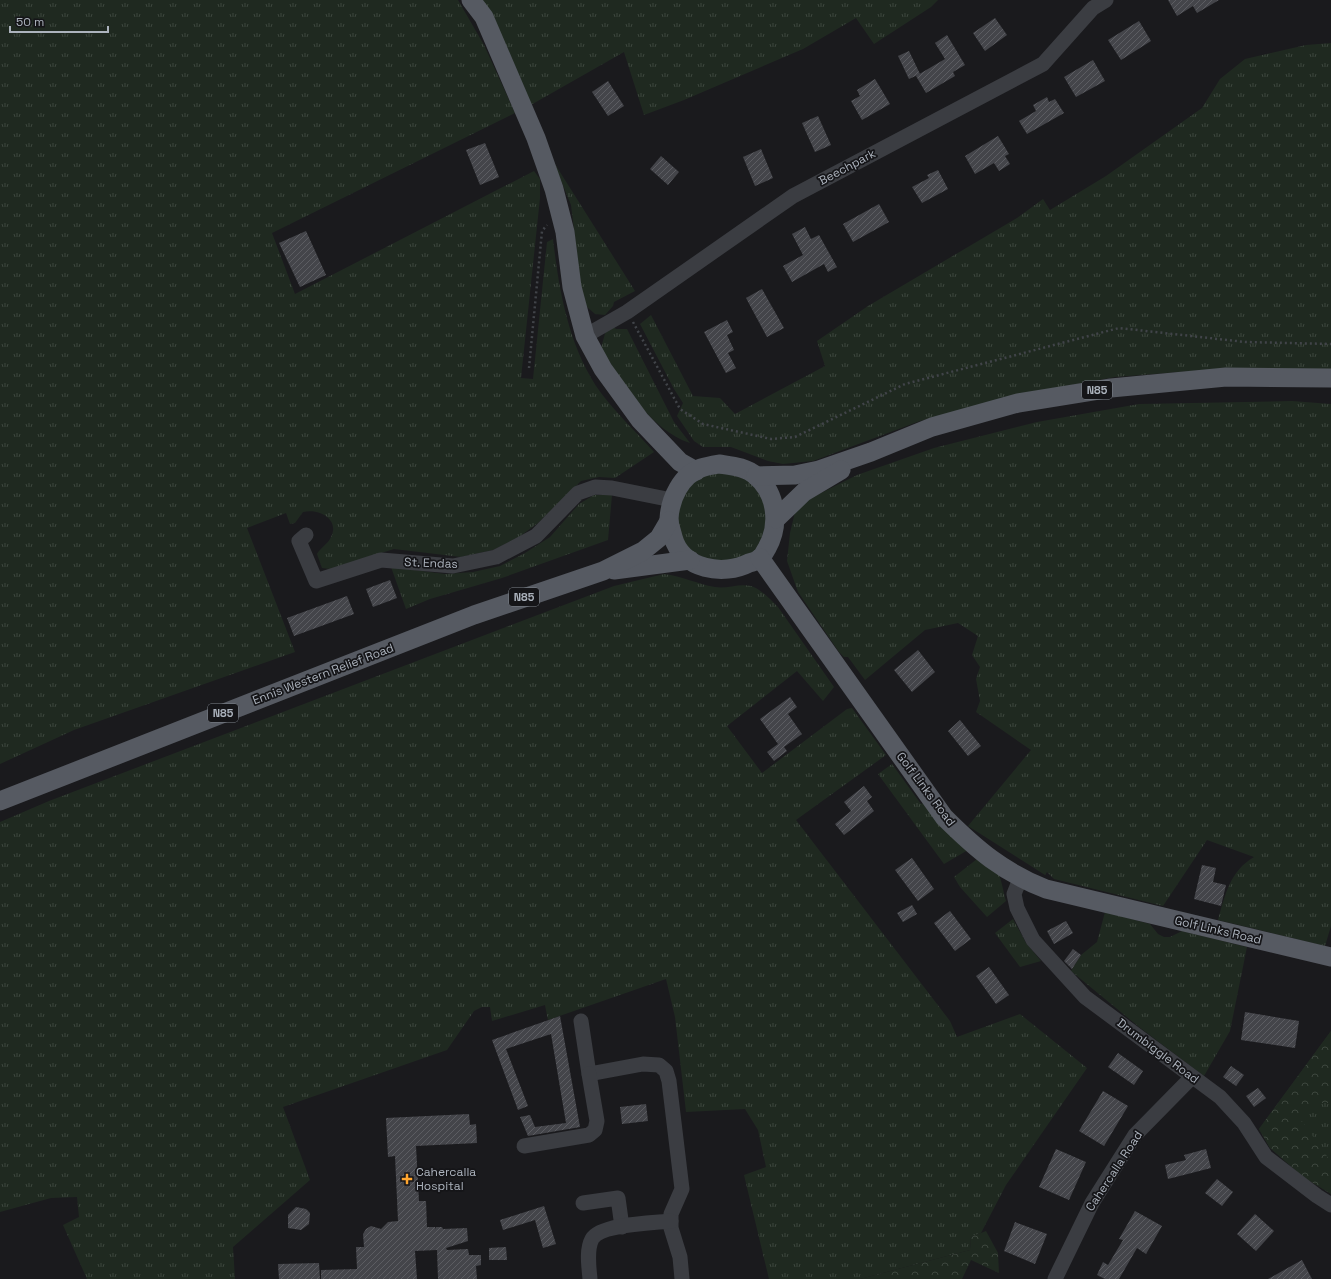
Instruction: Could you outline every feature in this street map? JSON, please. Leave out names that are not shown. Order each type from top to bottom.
[{"type":"main road","points":[[470,0],[484,17],[536,138],[561,212],[572,287],[585,336],[603,369],[640,420],[680,462],[696,471]]},
{"type":"main road","name":"N85","points":[[756,476],[795,475],[819,470],[871,452],[932,427],[1011,405],[1111,388],[1226,377],[1331,378]]},
{"type":"main road","name":"N85","points":[[776,519],[804,492],[871,452]]},
{"type":"main road","name":"N85","points":[[719,464],[740,467],[756,476],[770,493],[776,519],[771,540],[760,558],[740,568],[715,570],[704,568],[690,560],[682,552],[674,540],[669,521],[672,500],[682,482],[696,471],[719,464]]},
{"type":"main road","name":"Ennis Western Relief Road","points":[[0,801],[481,612],[603,571],[643,551],[659,538],[669,521]]},
{"type":"main road","name":"Golf Links Road","points":[[760,558],[944,817],[974,847],[1020,879],[1046,888],[1080,898],[1331,956]]},
{"type":"main road","name":"Ennis Western Relief Road","points":[[603,571],[690,560]]},
{"type":"street","name":"Beechpark","points":[[585,336],[627,312],[793,196],[1042,64],[1093,8],[1106,0]]},
{"type":"street","name":"St. Endas","points":[[306,535],[299,541],[316,581],[381,560],[453,566],[496,557],[536,536],[578,493],[595,487],[612,488],[672,500]]},
{"type":"street","name":"Drumbiggle Road","points":[[1020,879],[1014,894],[1017,908],[1033,940],[1085,997],[1220,1097],[1244,1123],[1266,1157],[1331,1205]]},
{"type":"street","points":[[524,1146],[589,1135],[595,1130],[597,1122],[581,1021]]},
{"type":"street","points":[[589,1074],[643,1064],[659,1064],[666,1071],[669,1081],[682,1189],[671,1214],[671,1221],[680,1257],[682,1279]]},
{"type":"street","name":"Cahercalla Road","points":[[1055,1279],[1092,1203],[1135,1135],[1192,1077]]},
{"type":"street","points":[[582,1203],[618,1198],[622,1227]]},
{"type":"street","points":[[590,1279],[589,1254],[591,1241],[596,1233],[607,1229],[671,1221]]},
{"type":"path","points":[[529,368],[542,231],[550,219],[561,212]]},
{"type":"path","points":[[627,312],[680,409],[703,424],[771,439],[795,437],[906,384],[1119,328],[1245,342],[1331,344]]},
{"type":"green space","points":[[0,0],[458,0],[484,45],[515,113],[272,233],[295,294],[534,171],[540,179],[540,198],[521,378],[533,379],[547,242],[553,239],[562,299],[573,339],[581,358],[601,393],[620,416],[654,452],[615,478],[599,477],[581,481],[538,523],[519,537],[493,550],[461,557],[394,549],[330,569],[322,568],[317,554],[330,539],[333,531],[333,525],[326,516],[321,513],[309,511],[303,512],[295,523],[290,524],[286,513],[247,528],[295,652],[74,730],[0,764]]},
{"type":"green space","points":[[479,0],[938,0],[931,7],[874,44],[856,18],[803,49],[684,100],[644,115],[624,52],[529,106]]},
{"type":"green space","points":[[1331,43],[1331,371],[1232,368],[1115,377],[1012,396],[920,421],[813,461],[783,464],[768,461],[731,447],[703,447],[694,441],[677,416],[683,403],[674,389],[640,324],[651,315],[693,396],[720,398],[735,414],[825,366],[817,341],[868,306],[1017,218],[1043,199],[1050,210],[1106,176],[1202,108],[1220,79],[1245,59],[1306,45]]},
{"type":"green space","points":[[553,161],[635,291],[614,302],[613,306],[605,315],[595,314],[586,306],[581,287],[571,205]]},
{"type":"green space","points":[[613,326],[616,329],[627,329],[674,422],[690,443],[676,437],[650,416],[638,403],[618,375],[601,348],[606,330]]},
{"type":"green space","points":[[1292,401],[1331,404],[1331,926],[1325,946],[1218,920],[1226,893],[1234,876],[1239,869],[1254,857],[1207,840],[1163,906],[1054,879],[1047,872],[1045,875],[968,826],[1031,750],[976,712],[980,701],[976,679],[980,667],[972,655],[978,636],[958,623],[925,630],[865,680],[848,657],[844,657],[839,652],[798,592],[787,561],[790,533],[795,512],[807,500],[857,475],[934,448],[1037,422],[1139,404]]},
{"type":"green space","points":[[718,471],[749,480],[769,506],[764,541],[750,557],[715,564],[685,547],[677,529],[679,496],[701,476]]},
{"type":"green space","points":[[594,495],[612,495],[608,540],[502,578],[430,599],[406,609],[391,567],[445,574],[473,572],[500,566],[525,553],[550,537],[579,504]]},
{"type":"green space","points":[[664,574],[677,576],[715,587],[751,586],[766,595],[778,607],[834,687],[823,701],[797,671],[727,726],[762,773],[847,709],[852,708],[886,755],[796,820],[950,1021],[957,1037],[1020,1014],[1087,1068],[1006,1185],[981,1233],[971,1237],[970,1250],[860,1279],[769,1279],[744,1175],[766,1167],[758,1130],[745,1109],[686,1112],[675,1017],[666,979],[548,1020],[545,1005],[492,1021],[490,1007],[482,1007],[474,1011],[447,1050],[283,1107],[310,1180],[233,1247],[235,1279],[87,1279],[63,1225],[79,1217],[77,1197],[51,1198],[0,1212],[0,822],[49,801],[614,586]]},
{"type":"green space","points":[[892,764],[921,804],[925,802],[968,850],[944,864],[878,774]]},
{"type":"green space","points":[[977,859],[998,873],[1006,901],[987,917],[960,887],[954,877]]},
{"type":"green space","points":[[1105,912],[1150,924],[1158,934],[1164,937],[1170,937],[1182,931],[1247,947],[1230,1031],[1204,1076],[1139,1027],[1071,971],[1081,955],[1097,942]]},
{"type":"green space","points":[[1013,919],[1026,943],[1041,961],[1020,967],[995,933]]},
{"type":"green space","points":[[1331,1031],[1331,1194],[1270,1148],[1259,1129]]},
{"type":"green space","points":[[1331,1031],[1331,1103],[1320,1103],[1299,1117],[1331,1162],[1331,1194],[1303,1177],[1270,1148],[1259,1129]]},
{"type":"green space","points":[[986,1231],[998,1253],[999,1273],[971,1260],[962,1279],[860,1279],[970,1250],[971,1237]]},
{"type":"building","points":[[1168,0],[1219,0],[1197,13],[1193,6],[1177,16]]},
{"type":"building","points":[[995,18],[1007,35],[985,51],[973,33]]},
{"type":"building","points":[[1139,21],[1151,41],[1121,60],[1108,40]]},
{"type":"building","points":[[947,35],[965,65],[953,72],[955,76],[926,93],[916,76],[945,59],[935,43]]},
{"type":"building","points":[[909,51],[920,74],[909,79],[898,56]]},
{"type":"building","points":[[1093,60],[1105,81],[1076,97],[1064,77]]},
{"type":"building","points":[[875,79],[890,104],[862,120],[851,101],[860,96],[857,90]]},
{"type":"building","points":[[608,81],[624,106],[608,116],[592,92]]},
{"type":"building","points":[[1047,97],[1049,102],[1055,99],[1064,113],[1027,134],[1019,121],[1036,111],[1033,105]]},
{"type":"building","points":[[818,116],[831,145],[815,152],[802,123]]},
{"type":"building","points":[[998,136],[1009,154],[1005,156],[1010,164],[999,171],[994,163],[975,174],[965,156]]},
{"type":"building","points":[[485,143],[499,177],[480,185],[466,150]]},
{"type":"building","points":[[761,149],[773,178],[755,186],[743,157]]},
{"type":"building","points":[[661,156],[679,172],[668,185],[650,169]]},
{"type":"building","points":[[938,170],[948,189],[922,203],[912,187],[929,178],[927,175]]},
{"type":"building","points":[[879,204],[889,222],[853,242],[843,224]]},
{"type":"building","points":[[805,227],[811,239],[819,235],[837,267],[828,272],[824,264],[792,282],[783,266],[803,255],[792,234]]},
{"type":"building","points":[[306,231],[326,275],[300,287],[279,243]]},
{"type":"building","points":[[762,289],[784,328],[767,337],[746,298]]},
{"type":"building","points":[[727,320],[733,332],[727,335],[734,350],[728,353],[736,368],[726,373],[704,332]]},
{"type":"building","points":[[390,580],[397,598],[373,607],[366,589]]},
{"type":"building","points":[[347,596],[354,614],[294,636],[287,618]]},
{"type":"building","points":[[918,650],[935,672],[912,692],[894,670]]},
{"type":"building","points":[[790,697],[797,707],[788,714],[802,734],[784,747],[787,751],[774,761],[767,752],[778,744],[760,719]]},
{"type":"building","points":[[960,720],[981,746],[968,756],[948,731]]},
{"type":"building","points":[[864,786],[872,797],[867,801],[874,811],[844,835],[835,824],[851,811],[844,802]]},
{"type":"building","points":[[912,858],[934,889],[918,901],[895,870]]},
{"type":"building","points":[[1202,865],[1216,868],[1213,882],[1226,885],[1221,906],[1194,899]]},
{"type":"building","points":[[912,905],[917,914],[903,922],[897,913]]},
{"type":"building","points":[[950,911],[971,939],[955,951],[934,923]]},
{"type":"building","points":[[1066,921],[1073,933],[1054,944],[1047,931]]},
{"type":"building","points":[[1073,949],[1081,955],[1072,969],[1064,961]]},
{"type":"building","points":[[989,967],[1009,995],[996,1004],[976,976]]},
{"type":"building","points":[[1245,1012],[1299,1021],[1295,1048],[1241,1040]]},
{"type":"building","points":[[560,1016],[580,1127],[528,1136],[520,1117],[530,1115],[535,1127],[566,1123],[551,1034],[506,1049],[528,1106],[518,1110],[492,1040]]},
{"type":"building","points":[[1118,1053],[1143,1071],[1134,1085],[1108,1067]]},
{"type":"building","points":[[1231,1066],[1244,1075],[1236,1086],[1223,1077]]},
{"type":"building","points":[[1258,1088],[1266,1098],[1254,1107],[1246,1096]]},
{"type":"building","points":[[1103,1091],[1128,1106],[1104,1146],[1079,1131]]},
{"type":"building","points":[[646,1104],[648,1121],[622,1124],[620,1107]]},
{"type":"building","name":"Cahercalla Hospital","points":[[469,1114],[470,1125],[476,1124],[477,1143],[416,1146],[419,1201],[426,1201],[427,1227],[435,1227],[435,1229],[436,1227],[442,1227],[443,1229],[467,1228],[468,1241],[446,1248],[447,1250],[468,1249],[469,1255],[481,1255],[481,1265],[476,1266],[477,1279],[438,1279],[437,1250],[415,1251],[417,1279],[321,1279],[321,1270],[357,1269],[356,1247],[364,1247],[363,1234],[366,1229],[371,1226],[381,1229],[388,1222],[398,1221],[395,1156],[388,1157],[386,1118]]},
{"type":"building","points":[[1056,1149],[1086,1162],[1069,1200],[1039,1187]]},
{"type":"building","points":[[1206,1149],[1211,1168],[1168,1179],[1165,1165],[1186,1160],[1184,1155]]},
{"type":"building","points":[[1217,1179],[1233,1192],[1222,1206],[1205,1193]]},
{"type":"building","points":[[544,1206],[556,1244],[543,1248],[535,1220],[503,1230],[500,1220]]},
{"type":"building","points":[[296,1207],[306,1209],[310,1213],[309,1224],[301,1230],[288,1228],[288,1215]]},
{"type":"building","points":[[1135,1211],[1162,1226],[1146,1254],[1137,1248],[1119,1279],[1105,1279],[1097,1275],[1103,1262],[1108,1265],[1123,1240],[1119,1239]]},
{"type":"building","points":[[1255,1214],[1274,1231],[1256,1251],[1237,1234]]},
{"type":"building","points":[[1015,1222],[1047,1234],[1035,1264],[1004,1251]]},
{"type":"building","points":[[506,1247],[507,1260],[489,1260],[489,1248]]},
{"type":"building","points":[[1302,1260],[1312,1279],[1268,1279]]},
{"type":"building","points":[[319,1263],[320,1279],[279,1279],[278,1264]]},
{"type":"place","name":"Cahercalla Hospital","points":[[407,1179]]}]
